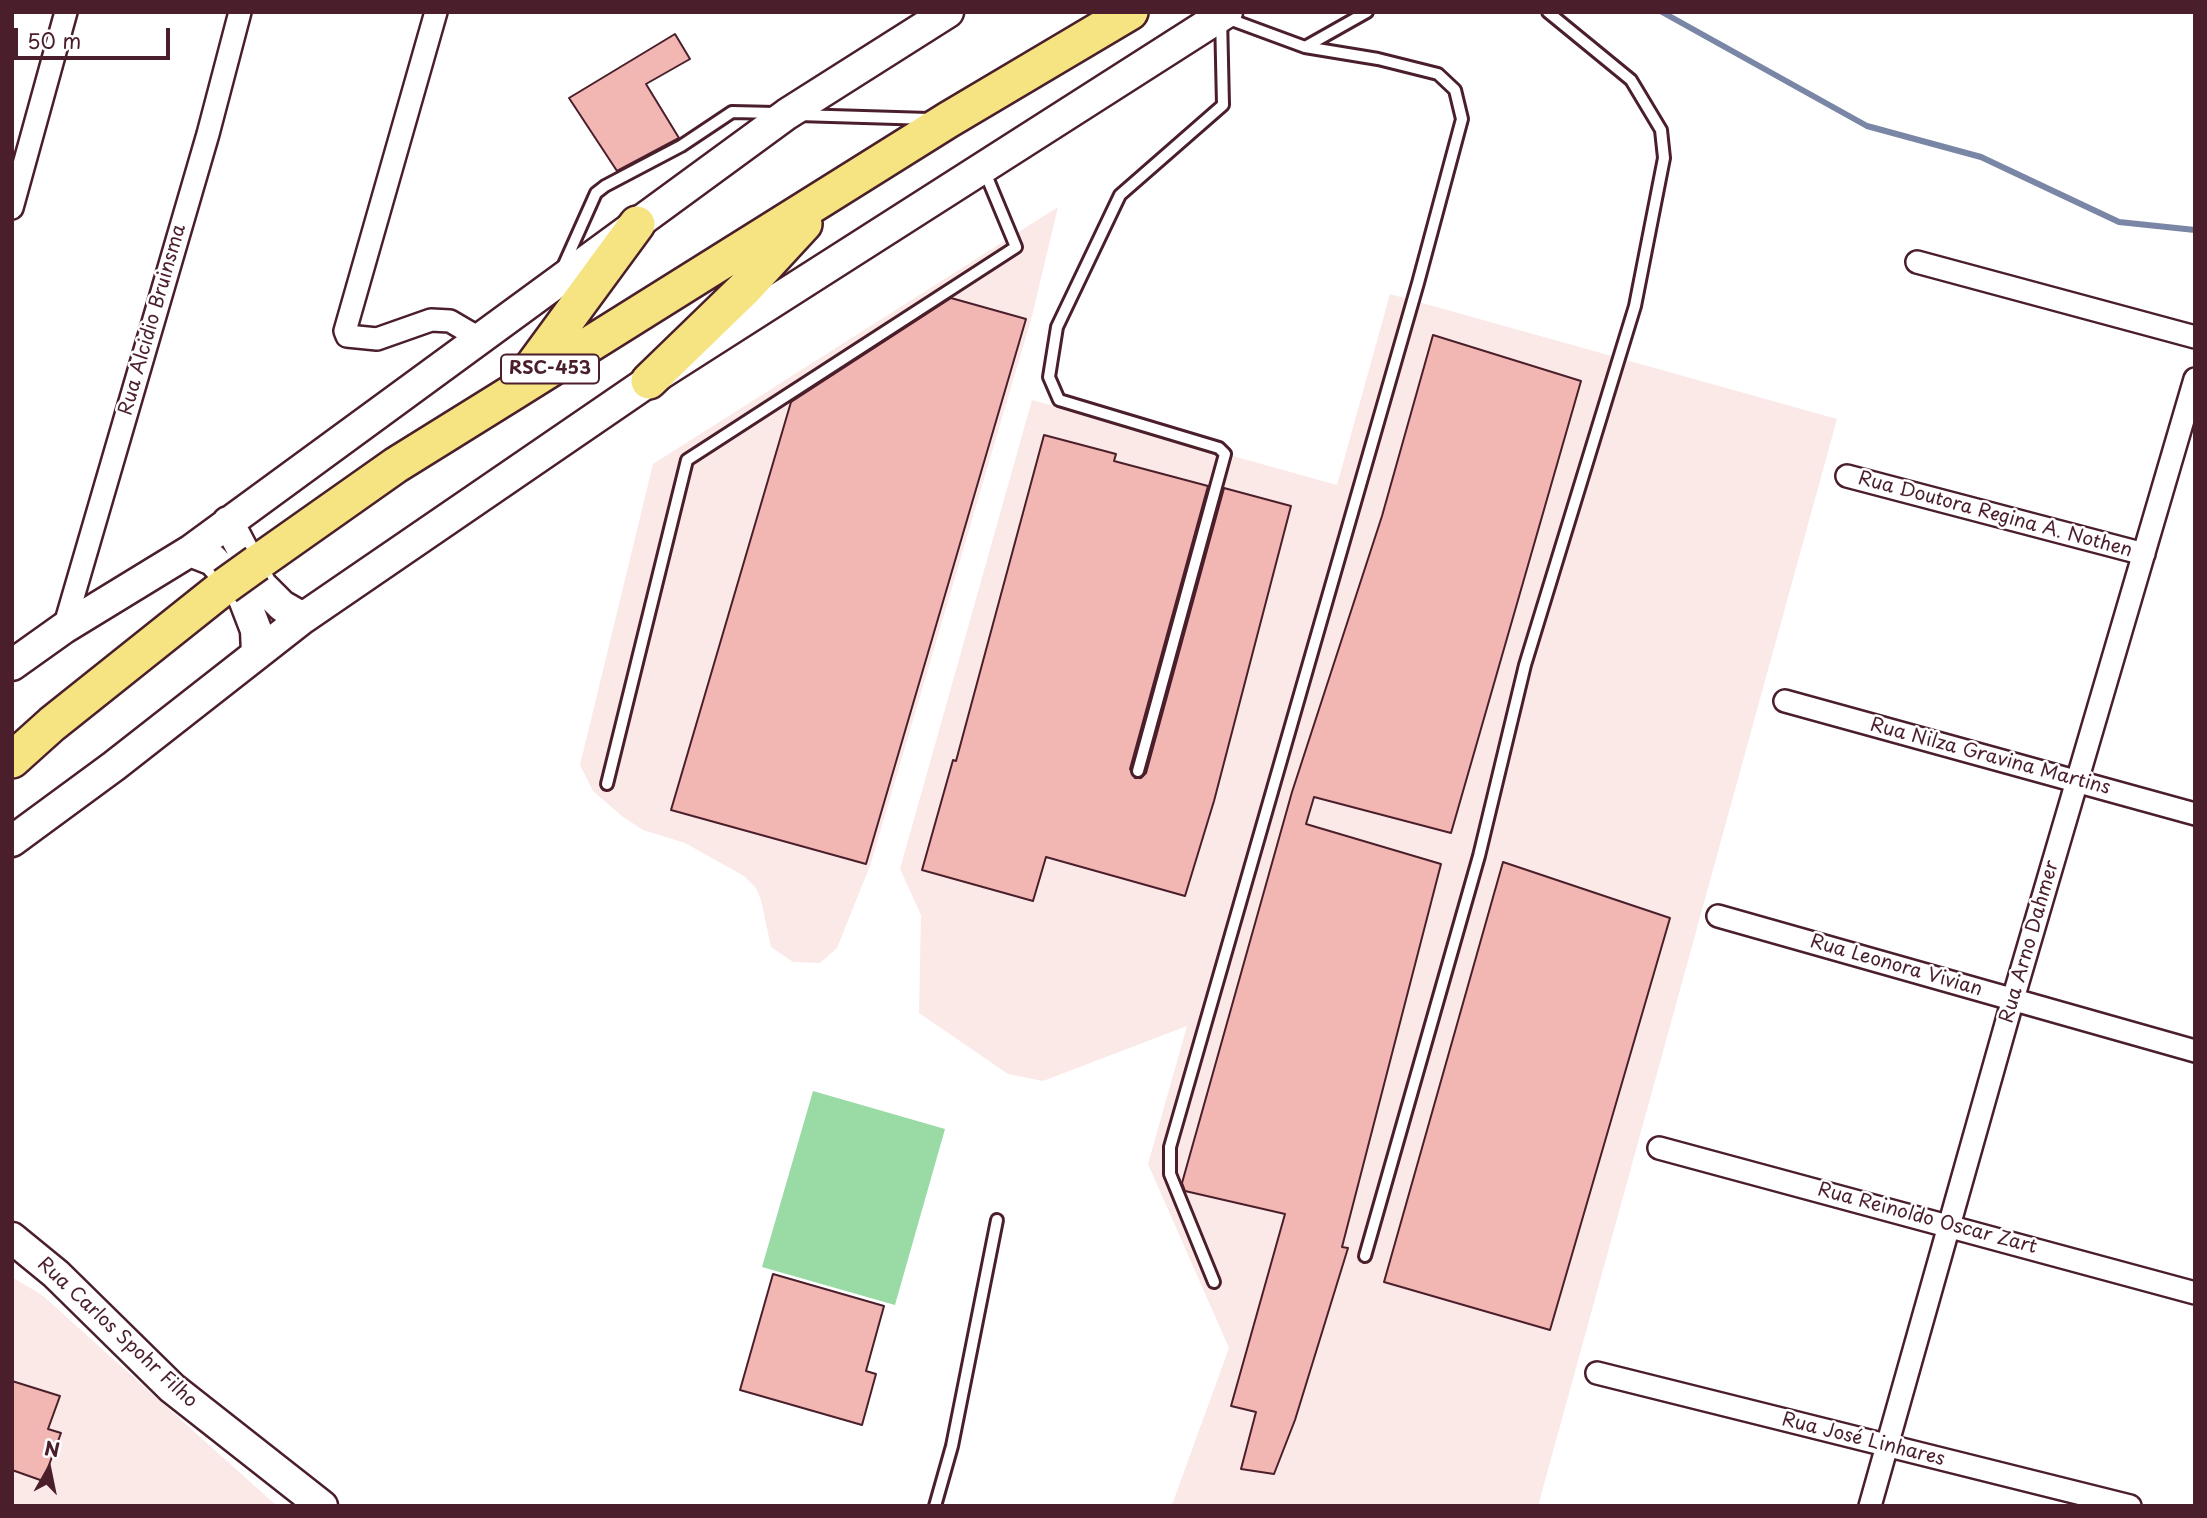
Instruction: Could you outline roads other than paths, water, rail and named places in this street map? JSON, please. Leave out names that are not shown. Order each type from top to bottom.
[{"type":"highway","name":"RSC-453","points":[[12,760],[52,724],[225,586],[397,466],[948,120],[1130,12]]},
{"type":"highway","name":"RSC-453","points":[[649,381],[745,288],[835,191]]},
{"type":"highway","points":[[515,391],[637,225]]},
{"type":"main road","points":[[12,665],[64,628],[190,551],[786,114],[948,12]]},
{"type":"main road","points":[[12,841],[303,618],[340,596],[649,381],[1224,14]]},
{"type":"main road","points":[[229,522],[261,585],[282,606],[303,618]]},
{"type":"main road","points":[[190,551],[213,560],[241,591],[256,630],[257,654]]},
{"type":"main road","name":"Rua Carlos Spohr Filho","points":[[12,1238],[56,1274],[172,1388],[308,1502]]},
{"type":"street","points":[[12,208],[65,12]]},
{"type":"street","name":"Rua Alcidio Bruinsma","points":[[64,628],[208,134],[240,12]]},
{"type":"street","points":[[436,12],[345,331],[347,336],[377,339],[431,320],[450,320],[479,338]]},
{"type":"street","points":[[1917,262],[2195,337]]},
{"type":"street","name":"Rua Arno Dahmer","points":[[1871,1506],[2013,999],[2195,379]]},
{"type":"street","name":"Rua Doutora Regina A. Nothen","points":[[1847,476],[2144,554]]},
{"type":"street","name":"Rua Nilza Gravina Martins","points":[[1785,701],[2195,814]]},
{"type":"street","name":"Rua Leonora Vivian","points":[[1718,916],[2195,1051]]},
{"type":"street","name":"Rua Reinoldo Oscar Zart","points":[[1658,1148],[1950,1224],[2195,1293]]},
{"type":"street","name":"Rua José Linhares","points":[[1597,1373],[2130,1506]]},
{"type":"lane","points":[[1305,47],[1367,12]]},
{"type":"lane","points":[[1365,1256],[1479,856],[1538,619],[1635,306],[1664,158],[1661,130],[1631,80],[1548,12]]},
{"type":"lane","points":[[1138,771],[1225,454],[1219,448],[1059,400],[1049,377],[1057,327],[1120,195],[1223,104],[1224,14],[1305,47],[1378,59],[1438,74],[1455,89],[1462,119],[1415,296],[1170,1147],[1170,1174],[1214,1282]]},
{"type":"lane","points":[[555,284],[596,193],[681,146],[732,112],[948,120]]},
{"type":"lane","points":[[607,784],[687,460],[1016,247],[983,168]]},
{"type":"lane","points":[[935,1506],[952,1446],[996,1220]]},
{"type":"waterway","points":[[1662,12],[1867,126],[1981,157],[2119,222],[2195,230]]}]
